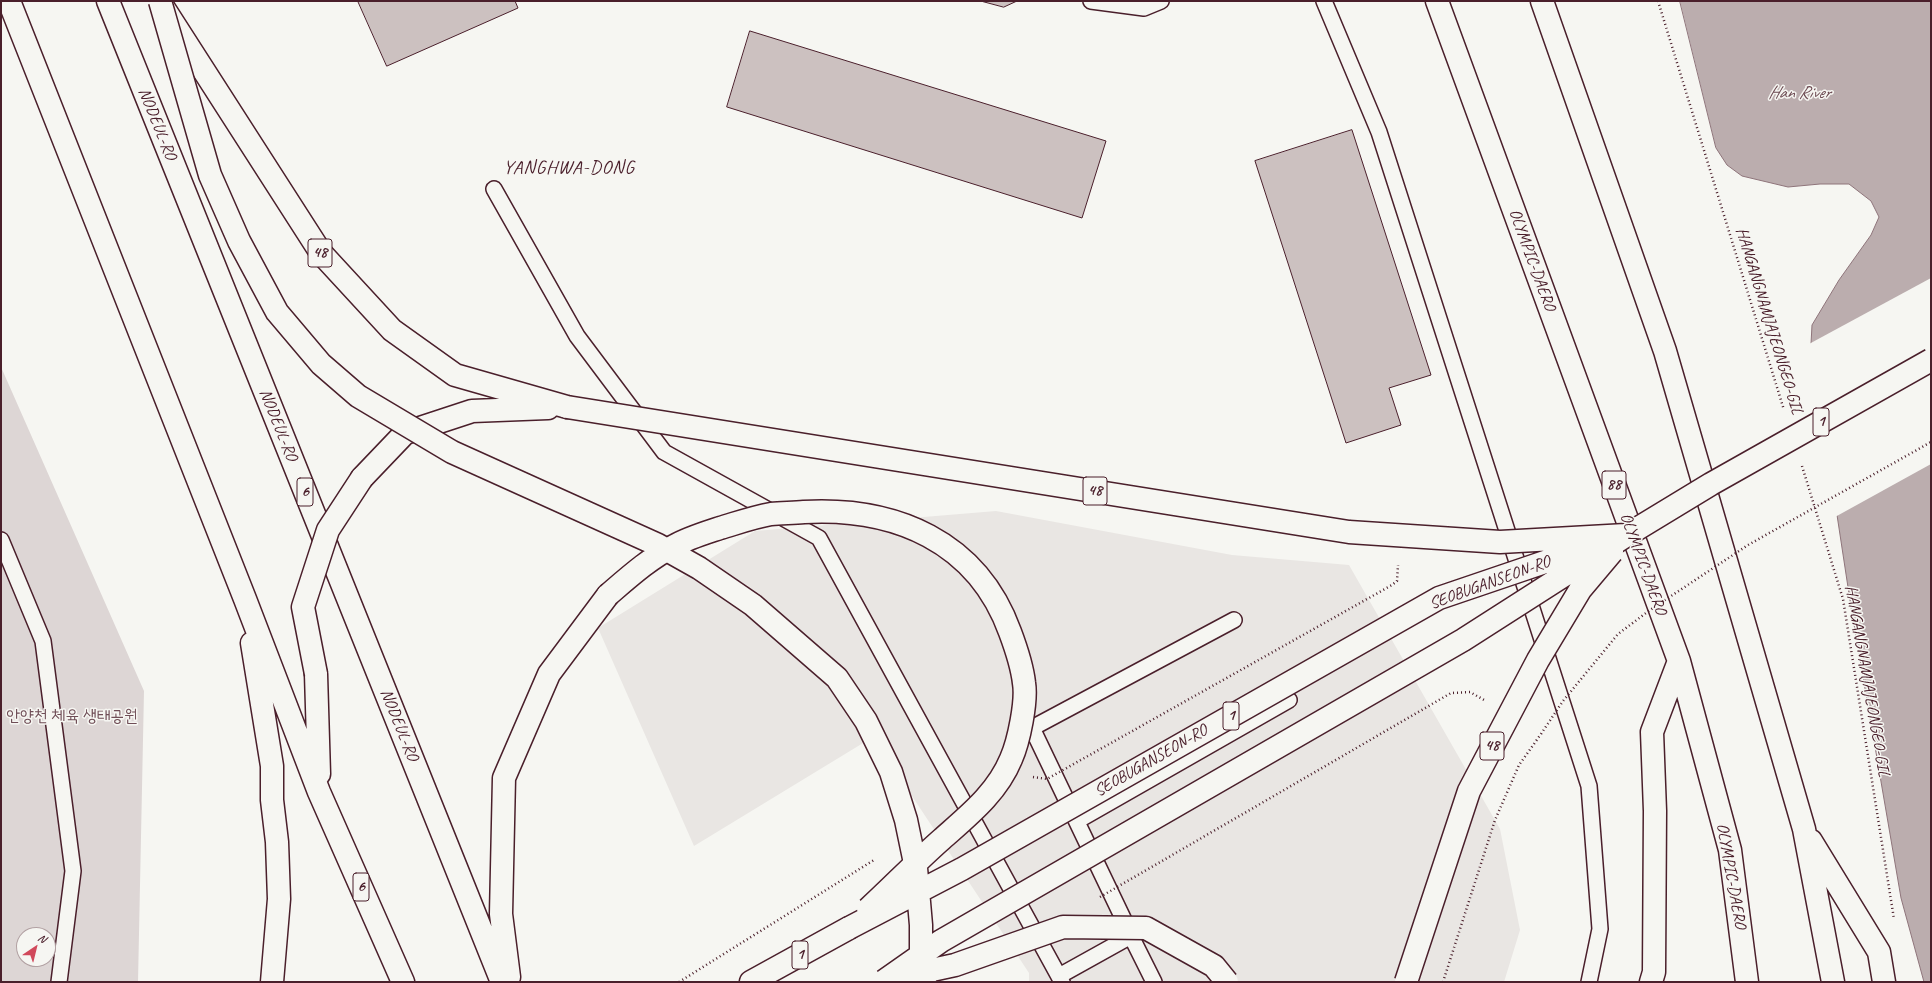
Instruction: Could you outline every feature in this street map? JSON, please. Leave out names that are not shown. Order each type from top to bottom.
[{"type":"main road","name":"6","points":[[9,1],[245,599],[319,792],[403,982]]},
{"type":"main road","name":"NODEUL-RO","points":[[108,1],[502,982]]},
{"type":"main road","points":[[159,1],[210,175],[239,241],[277,312],[321,364],[358,396],[452,452],[651,541],[700,568],[752,605],[837,678],[866,721],[891,772],[906,820],[916,868],[921,925],[921,957],[925,982]]},
{"type":"main road","name":"48","points":[[159,1],[321,253],[392,330],[455,375],[567,407],[1349,532],[1500,542],[1627,535]]},
{"type":"main road","name":"OLYMPIC-DAERO","points":[[1437,1],[1679,661],[1730,850],[1747,982]]},
{"type":"main road","points":[[1542,1],[1665,351],[1804,829],[1834,982]]},
{"type":"main road","name":"SEOBUGANSEON-RO","points":[[883,981],[941,941],[1463,640],[1627,535],[1711,484],[1931,360]]},
{"type":"main road","points":[[319,792],[316,674],[303,607],[328,530],[362,478],[405,433],[472,411],[567,407]]},
{"type":"main road","points":[[510,982],[501,914],[504,778],[549,674],[608,594],[646,563],[674,545],[743,521],[772,514],[853,512],[882,518],[926,534],[960,557],[988,586],[1005,617],[1019,655],[1025,685],[1021,722],[1011,760],[996,784],[971,815],[942,839],[848,928]]},
{"type":"main road","name":"48","points":[[1406,982],[1469,791],[1538,660],[1580,590],[1627,535]]},
{"type":"main road","name":"SEOBUGANSEON-RO","points":[[751,982],[848,928],[962,868],[1439,598],[1627,535]]},
{"type":"main road","points":[[245,599],[272,766],[272,800],[277,842],[279,899],[272,982]]},
{"type":"main road","points":[[1651,982],[1654,972],[1655,811],[1652,732],[1679,661]]},
{"type":"main road","points":[[1804,829],[1879,952],[1884,982]]},
{"type":"main road","points":[[883,981],[955,965],[1063,926],[1146,928],[1214,966],[1227,982]]},
{"type":"main road","points":[[912,982],[921,957]]},
{"type":"lane","points":[[1091,1],[1144,8],[1161,1]]},
{"type":"lane","points":[[1324,1],[1379,132],[1589,786],[1600,929],[1589,982]]},
{"type":"lane","points":[[494,189],[577,336],[664,452],[819,538],[1060,979],[1131,936]]},
{"type":"lane","points":[[1,540],[43,641],[73,871],[59,982]]},
{"type":"lane","points":[[1154,982],[1032,728],[1234,620]]},
{"type":"lane","points":[[1077,821],[1289,700]]},
{"type":"path","name":"HANGANGNAMJAJEONGEO-GIL","points":[[1658,1],[1784,410]]},
{"type":"path","points":[[1444,982],[1495,820],[1519,765],[1563,700],[1618,634],[1650,610],[1748,545],[1931,442]]},
{"type":"path","name":"HANGANGNAMJAJEONGEO-GIL","points":[[1801,463],[1843,599],[1896,925]]},
{"type":"path","points":[[1032,777],[1047,779],[1392,586],[1397,581],[1398,562]]},
{"type":"path","points":[[1088,927],[1093,901],[1451,693],[1470,692],[1488,702]]},
{"type":"path","points":[[679,982],[876,859]]},
{"type":"shaded area","points":[[996,511],[1232,555],[1349,565],[1500,829],[1520,930],[1504,982],[1029,982],[1029,973],[873,737],[694,846],[598,628],[755,531]]},
{"type":"green space","name":"안양천 체육 생태공원","points":[[1,367],[144,691],[138,982],[1,982]]},
{"type":"water","name":"Han River","points":[[1680,1],[1931,1],[1931,982],[1924,982],[1901,898],[1851,607],[1811,344],[1812,325],[1839,280],[1871,235],[1879,217],[1871,201],[1849,184],[1820,184],[1788,187],[1742,176],[1727,165],[1716,148]]},
{"type":"pier","points":[[1931,278],[1931,464],[1835,517],[1809,344]]},
{"type":"building","points":[[358,1],[515,1],[518,8],[387,66]]},
{"type":"building","points":[[981,1],[1017,1],[1004,7]]},
{"type":"building","points":[[750,31],[1106,141],[1082,218],[727,107]]},
{"type":"building","points":[[1352,130],[1431,375],[1389,388],[1401,425],[1346,443],[1255,161]]},
{"type":"district","name":"YANGHWA-DONG","points":[[569,168]]}]
